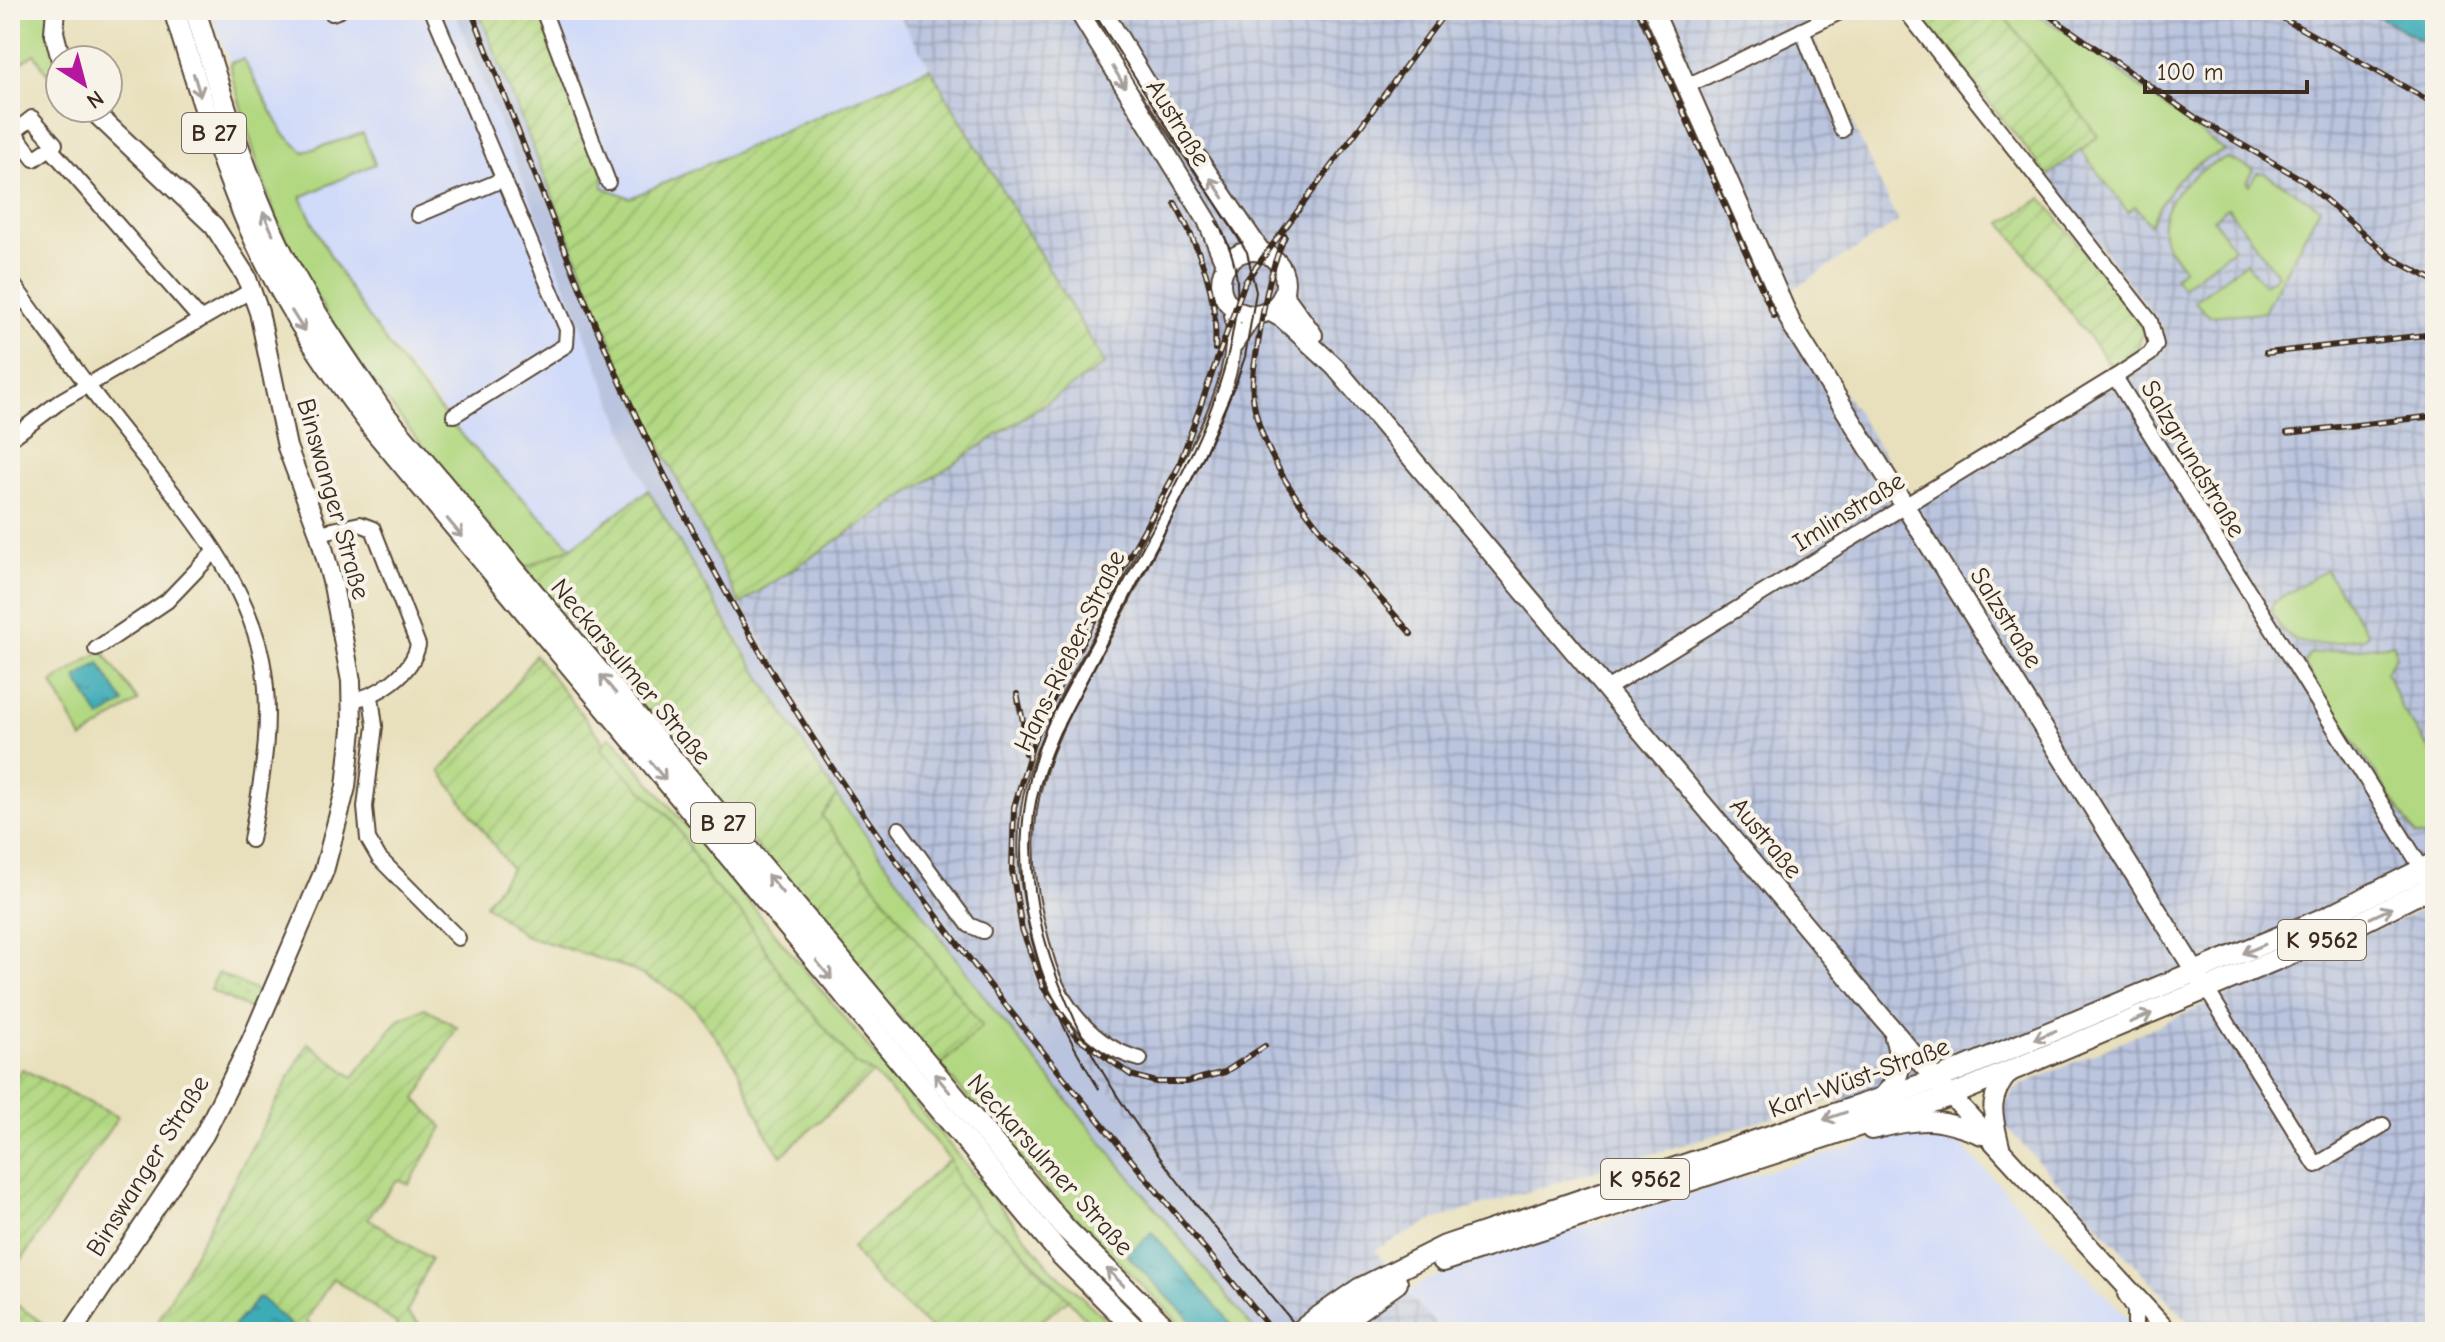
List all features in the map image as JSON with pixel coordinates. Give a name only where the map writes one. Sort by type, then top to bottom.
[{"type":"main road","points":[[56,10],[54,32],[57,44]]},
{"type":"main road","name":"Neckarsulmer Straße","points":[[174,10],[202,101],[262,252],[289,306],[338,381],[375,431],[1062,1256],[1138,1332]]},
{"type":"main road","name":"Austraße","points":[[1078,10],[1207,220],[1226,266],[1221,288],[1230,305],[1243,314],[1262,313],[1282,318],[1335,367]]},
{"type":"main road","name":"Austraße","points":[[1102,10],[1145,81],[1261,252],[1282,270],[1283,294],[1335,367],[1935,1080],[2160,1329]]},
{"type":"main road","name":"Salzstraße","points":[[1653,10],[1792,325],[2202,981]]},
{"type":"main road","name":"Neckarsulmer Straße","points":[[197,13],[220,96],[277,243],[312,308],[384,414],[1055,1216],[1170,1332]]},
{"type":"main road","name":"Binswanger Straße","points":[[72,1332],[204,1135],[273,994],[309,912],[336,827],[362,698],[319,533],[286,442],[252,290],[237,260],[214,226],[107,124]]},
{"type":"main road","points":[[1226,266],[1247,252],[1261,252]]},
{"type":"main road","points":[[1262,313],[1283,294]]},
{"type":"main road","name":"Karl-Wüst-Straße","points":[[1299,1332],[1325,1327],[1435,1263],[1814,1142],[2009,1073],[2202,981],[2327,917],[2432,876]]},
{"type":"main road","name":"Karl-Wüst-Straße","points":[[1325,1327],[1359,1289],[1445,1246],[1879,1101],[2202,981]]},
{"type":"main road","points":[[1879,1101],[1898,1080],[1902,1065],[1893,1030]]},
{"type":"main road","points":[[1814,1142],[1922,1119],[1950,1122],[1994,1144],[1993,1096],[2009,1073]]},
{"type":"street","points":[[432,10],[567,329],[566,345],[454,415]]},
{"type":"street","points":[[543,10],[608,182]]},
{"type":"street","points":[[1687,86],[1844,10]]},
{"type":"street","name":"Salzgrundstraße","points":[[1905,10],[2150,321],[2156,345],[2150,354],[2115,377],[2432,876]]},
{"type":"street","points":[[1802,30],[1842,130]]},
{"type":"street","points":[[50,148],[200,319]]},
{"type":"street","points":[[418,215],[504,179]]},
{"type":"street","points":[[10,280],[214,552],[254,628],[265,678],[267,751],[251,840]]},
{"type":"street","points":[[10,439],[88,384],[252,290]]},
{"type":"street","name":"Hans-Rießer-Straße","points":[[1140,1059],[1120,1054],[1086,1027],[1054,982],[1034,919],[1025,865],[1028,810],[1041,759],[1053,728],[1193,458],[1228,375],[1233,347],[1230,305]]},
{"type":"street","name":"Hans-Rießer-Straße","points":[[1233,347],[1262,313]]},
{"type":"street","name":"Imlinstraße","points":[[1608,688],[2115,377]]},
{"type":"street","points":[[319,533],[360,524],[373,529],[418,645],[415,658],[362,698]]},
{"type":"street","points":[[96,649],[167,601],[214,552]]},
{"type":"street","name":"Binswanger Straße","points":[[362,698],[375,726],[365,807],[368,839],[379,858],[458,938]]},
{"type":"street","points":[[899,829],[969,925],[983,931]]},
{"type":"street","name":"Salzstraße","points":[[2202,981],[2316,1165],[2383,1125]]},
{"type":"street","points":[[2107,1267],[2135,1309],[2135,1332]]},
{"type":"shaded area","points":[[210,10],[454,10],[648,490],[572,547],[488,466],[355,300],[324,249],[300,197],[375,164],[363,133],[304,152],[284,134],[243,59],[230,63]]},
{"type":"shaded area","points":[[454,10],[478,10],[624,373],[652,433],[747,619],[857,796],[963,940],[1040,1032],[1055,1021],[1302,1332],[1256,1332],[991,1006],[905,892],[799,739],[648,490]]},
{"type":"shaded area","points":[[539,10],[896,10],[930,68],[630,198],[603,188]]},
{"type":"shaded area","points":[[896,10],[1832,10],[1806,23],[1898,222],[1786,294],[1807,336],[1916,504],[2156,357],[2162,348],[2162,327],[2048,176],[2081,150],[2127,211],[2135,206],[2150,224],[2171,184],[2206,158],[2069,34],[2029,10],[2435,10],[2435,873],[1857,1118],[1837,1098],[1434,1220],[1375,1250],[1406,1293],[1444,1332],[1302,1332],[1055,1021],[1040,1032],[958,934],[857,796],[740,604],[1105,364]],"holes":[[[2238,161],[2252,169],[2245,183],[2250,185],[2257,173],[2320,207],[2264,312],[2247,262],[2264,286],[2278,275],[2228,208],[2213,219],[2234,247],[2174,277],[2184,268]]]},
{"type":"shaded area","points":[[2435,904],[2435,1332],[2198,1332],[2006,1127],[2003,1108],[2015,1088]]},
{"type":"shaded area","points":[[1922,1128],[1943,1132],[1958,1142],[2141,1332],[1444,1332],[1406,1293],[1429,1279],[1480,1259],[1766,1171]]},
{"type":"green space","points":[[10,10],[48,10],[54,44],[44,44],[44,68],[34,54],[20,64],[10,50]]},
{"type":"green space","points":[[478,10],[539,10],[603,172],[603,187],[630,198],[930,68],[1105,364],[740,604],[624,374]]},
{"type":"green space","points":[[1915,10],[1999,10],[2098,136],[2048,176]]},
{"type":"green space","points":[[1999,10],[2029,10],[2069,34],[2225,151],[2198,164],[2178,179],[2150,225],[2135,206],[2128,212],[2081,150],[2098,136]]},
{"type":"green space","points":[[243,59],[284,134],[304,152],[363,133],[375,164],[301,197],[325,247],[385,341],[419,385],[493,468],[572,547],[524,568],[390,405],[330,319],[280,226],[260,172],[230,63]]},
{"type":"green space","points":[[2228,158],[2253,170],[2246,182],[2249,185],[2257,173],[2264,173],[2320,207],[2264,312],[2209,316],[2194,301],[2246,262],[2264,285],[2278,275],[2228,208],[2213,219],[2234,248],[2182,287],[2174,277],[2184,268],[2165,242],[2165,214],[2171,201],[2191,179]]},
{"type":"green space","points":[[2042,198],[2134,313],[2143,331],[2138,349],[2111,366],[2002,223]]},
{"type":"green space","points":[[648,490],[743,650],[837,796],[822,816],[982,1026],[940,1066],[524,568],[572,547]]},
{"type":"green space","points":[[2326,570],[2368,634],[2364,638],[2308,644],[2297,641],[2279,625],[2271,609],[2274,602]]},
{"type":"green space","points":[[2394,644],[2396,656],[2386,672],[2402,709],[2435,757],[2435,838],[2416,835],[2304,665],[2309,654]]},
{"type":"green space","points":[[102,650],[138,701],[82,739],[52,683]]},
{"type":"green space","points":[[535,655],[603,741],[601,749],[673,821],[711,883],[743,915],[785,980],[854,1063],[873,1073],[781,1156],[767,1135],[736,1065],[694,1007],[663,985],[628,968],[524,935],[485,904],[511,869],[440,771],[493,715]]},
{"type":"green space","points":[[609,737],[615,740],[1051,1268],[1119,1332],[1098,1332],[1012,1238],[988,1221],[959,1184],[949,1159],[918,1121],[873,1073],[854,1063],[785,980],[743,915],[711,883],[673,821],[600,749]]},
{"type":"green space","points":[[837,796],[991,1006],[1256,1332],[1188,1332],[1046,1188],[940,1066],[981,1025],[822,816]]},
{"type":"green space","points":[[218,973],[265,995],[256,1012],[210,990]]},
{"type":"green space","points":[[425,1008],[457,1027],[416,1099],[443,1127],[409,1184],[397,1180],[368,1218],[431,1259],[407,1313],[428,1332],[395,1332],[397,1324],[333,1278],[306,1321],[317,1332],[152,1332],[308,1043],[353,1077],[399,1019]]},
{"type":"green space","points":[[22,1069],[118,1117],[10,1277],[10,1085]]},
{"type":"green space","points":[[950,1159],[959,1184],[988,1221],[1012,1238],[1045,1277],[1069,1299],[1028,1332],[935,1332],[877,1281],[852,1248]]},
{"type":"green space","points":[[10,1300],[55,1332],[10,1332]]},
{"type":"water","points":[[2367,10],[2435,10],[2435,48]]},
{"type":"water","points":[[99,663],[124,703],[100,718],[76,678]]},
{"type":"water","points":[[1152,1232],[1237,1330],[1202,1332],[1127,1255]]},
{"type":"water","points":[[259,1297],[298,1332],[235,1332],[231,1329]]},
{"type":"tram line","points":[[1092,10],[1247,252],[1256,292],[1245,357],[1201,462],[1060,732],[1048,761],[1034,813],[1034,887],[1050,958],[1078,1027],[1116,1094],[1207,1218],[1301,1332]]},
{"type":"tram line","points":[[1099,1089],[1053,1002],[1037,958],[1026,913],[1021,867],[1023,821],[1031,773],[1047,725],[1184,468],[1225,368],[1233,333],[1237,277],[1225,238],[1216,221]]},
{"type":"railway","points":[[471,10],[563,247],[623,388],[710,563],[783,690],[861,811],[973,964],[1273,1332]]},
{"type":"railway","points":[[1265,1046],[1225,1072],[1186,1082],[1156,1082],[1131,1075],[1076,1036],[1043,987],[1022,929],[1012,870],[1014,807],[1034,740],[1068,668],[1178,468],[1245,282],[1447,10]]},
{"type":"railway","points":[[1638,10],[1774,316]]},
{"type":"railway","points":[[2041,10],[2196,118],[2303,180],[2390,257],[2435,281]]},
{"type":"railway","points":[[2268,10],[2435,104]]},
{"type":"railway","points":[[1175,203],[1192,238],[1211,291],[1215,349]]},
{"type":"railway","points":[[1285,236],[1269,283],[1254,372],[1253,397],[1260,429],[1293,493],[1340,553],[1411,634]]},
{"type":"railway","points":[[2266,353],[2435,334]]},
{"type":"railway","points":[[2287,433],[2435,416]]},
{"type":"railway","points":[[1017,694],[1025,753]]}]
